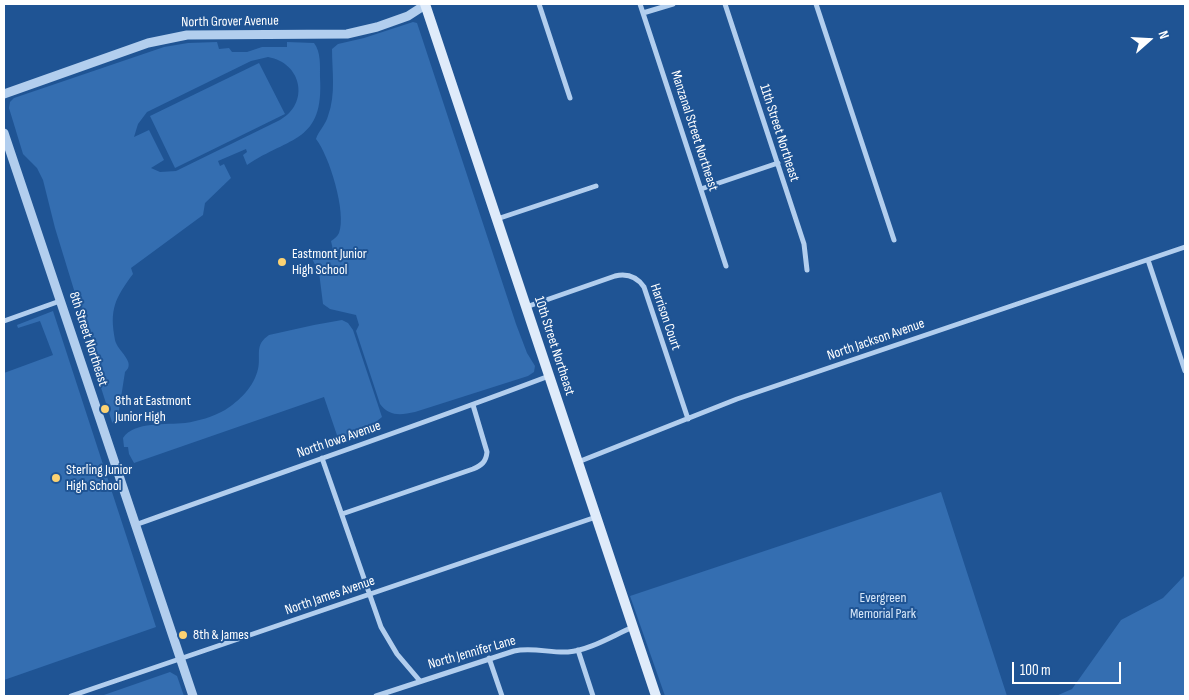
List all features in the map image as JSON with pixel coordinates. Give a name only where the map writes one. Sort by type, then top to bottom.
[{"type":"main road","name":"10th Street Northeast","points":[[427,4],[496,219],[656,696]]},
{"type":"street","name":"North Grover Avenue","points":[[4,94],[148,43],[169,38],[188,35],[347,34],[385,24],[415,12],[427,4]]},
{"type":"street","points":[[539,4],[570,98]]},
{"type":"street","name":"Manzanal Street Northeast","points":[[640,4],[726,266]]},
{"type":"street","points":[[643,14],[673,4]]},
{"type":"street","name":"11th Street Northeast","points":[[725,4],[804,244],[807,270]]},
{"type":"street","points":[[816,4],[894,240]]},
{"type":"street","name":"8th Street Northeast","points":[[4,133],[193,696]]},
{"type":"street","points":[[701,189],[778,163]]},
{"type":"street","points":[[496,219],[596,186]]},
{"type":"street","name":"North Jackson Avenue","points":[[578,462],[737,399],[1185,247]]},
{"type":"street","points":[[1148,260],[1185,371]]},
{"type":"street","name":"Harrison Court","points":[[526,307],[622,274],[635,278],[644,287],[688,419]]},
{"type":"street","points":[[4,321],[61,300]]},
{"type":"street","name":"North Iowa Avenue","points":[[135,525],[473,405],[549,376]]},
{"type":"street","points":[[342,514],[482,465],[487,452],[473,405]]},
{"type":"street","points":[[322,458],[368,594],[386,636],[397,654],[420,681]]},
{"type":"street","name":"North James Avenue","points":[[71,696],[596,516]]},
{"type":"street","name":"North Jennifer Lane","points":[[376,696],[489,658],[524,649],[567,652],[578,650],[633,627]]},
{"type":"street","points":[[578,650],[594,696]]},
{"type":"street","points":[[489,658],[502,696]]},
{"type":"green space","points":[[413,22],[417,23],[516,324],[527,353],[535,366],[534,372],[528,376],[415,412],[396,414],[388,411],[380,404],[356,331],[359,325],[356,315],[330,309],[323,304],[319,272],[310,255],[333,250],[331,241],[339,233],[341,224],[339,199],[331,170],[316,139],[327,119],[332,99],[332,49],[338,44],[364,38]]},
{"type":"green space","points":[[217,42],[219,49],[229,48],[232,52],[247,52],[262,47],[287,47],[287,42],[314,43],[320,59],[320,99],[316,115],[310,126],[290,142],[247,165],[243,155],[247,152],[246,149],[218,161],[220,166],[224,164],[231,178],[205,203],[203,215],[131,268],[133,274],[122,290],[113,312],[113,330],[116,344],[129,364],[125,372],[117,423],[115,425],[112,422],[96,372],[100,366],[97,353],[78,303],[55,228],[43,180],[37,168],[23,154],[9,108],[10,102],[14,98],[164,47],[188,43]],"holes":[[[268,57],[280,61],[295,75],[298,84],[296,104],[289,113],[280,120],[176,171],[160,172],[151,168],[164,160],[149,130],[134,137],[138,124],[147,112],[251,61]]]},
{"type":"green space","points":[[259,63],[285,114],[175,168],[150,116]]},
{"type":"green space","name":"Sterling Junior High School","points":[[53,311],[156,627],[4,680],[4,373],[53,355],[40,321],[18,328],[17,325]]},
{"type":"green space","points":[[342,320],[348,323],[353,330],[382,417],[362,433],[339,441],[324,397],[134,463],[129,454],[128,447],[124,447],[123,438],[128,433],[143,426],[200,420],[225,410],[241,398],[256,376],[260,346],[269,335]]},
{"type":"green space","name":"Evergreen Memorial Park","points":[[941,492],[1007,696],[665,696],[630,596]]},
{"type":"green space","points":[[1185,575],[1185,696],[1056,696],[1072,689],[1121,620],[1163,598]]},
{"type":"green space","points":[[170,672],[177,676],[184,696],[101,696]]},
{"type":"place","name":"Eastmont Junior High School","points":[[282,262]]},
{"type":"place","name":"8th at Eastmont Junior High","points":[[105,409]]},
{"type":"place","name":"Sterling Junior High School","points":[[56,478]]},
{"type":"place","name":"8th & James","points":[[183,635]]}]
